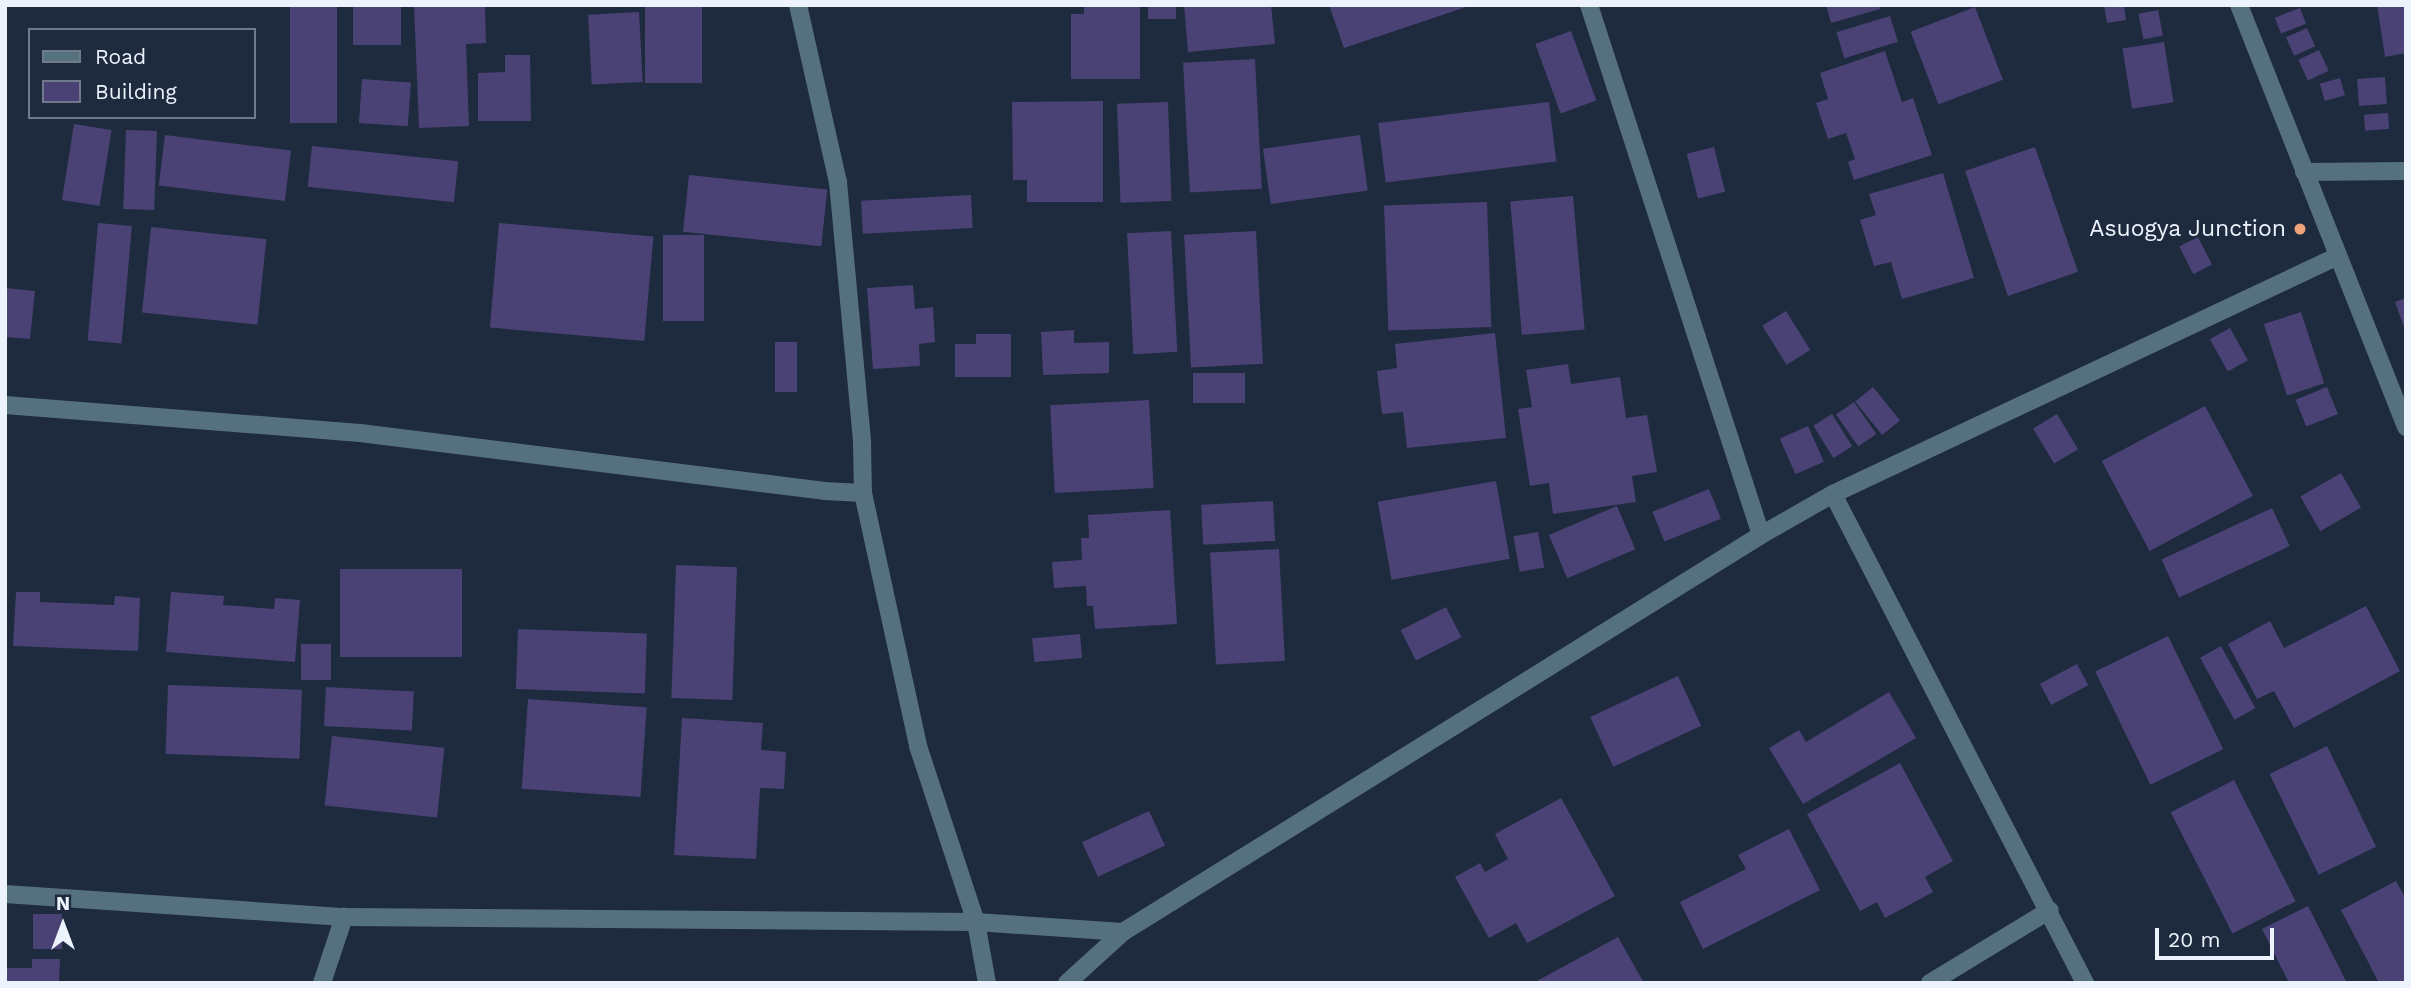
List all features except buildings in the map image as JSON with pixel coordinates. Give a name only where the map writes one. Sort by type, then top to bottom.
[{"type":"street","points":[[798,5],[838,182],[861,430],[863,493],[918,746],[976,922],[987,983]]},
{"type":"street","points":[[1589,5],[1761,535]]},
{"type":"street","points":[[2239,5],[2406,427]]},
{"type":"street","points":[[2304,172],[2406,171]]},
{"type":"street","points":[[1067,983],[1123,932],[1761,535],[1833,494],[2338,256]]},
{"type":"street","points":[[5,405],[360,433],[810,489],[863,493]]},
{"type":"street","points":[[1833,494],[2050,910],[2085,983]]},
{"type":"street","points":[[5,894],[344,917],[976,922],[1123,932]]},
{"type":"street","points":[[1930,983],[2050,910]]},
{"type":"street","points":[[322,983],[344,917]]},
{"type":"place","name":"Asuogya Junction","points":[[2300,229]]}]
